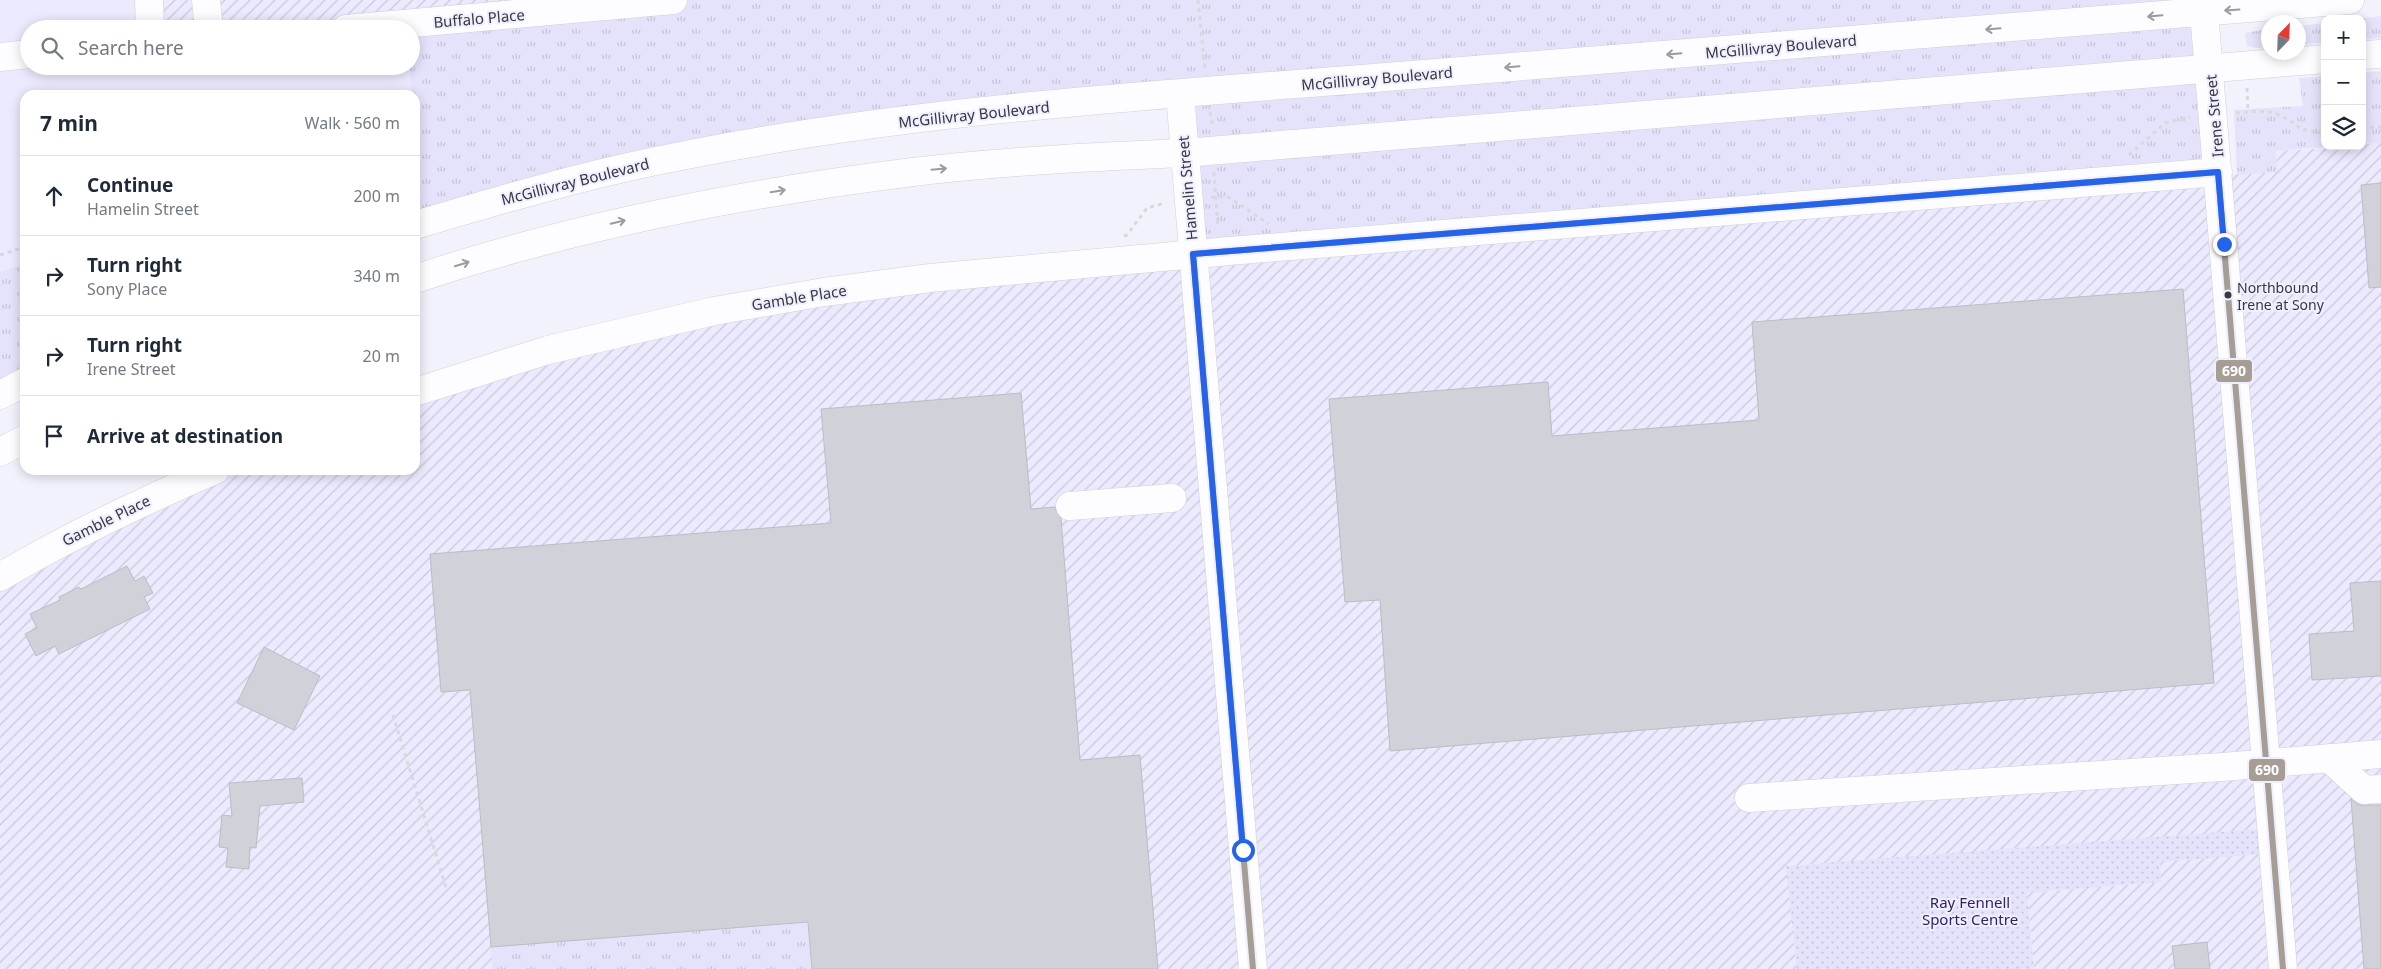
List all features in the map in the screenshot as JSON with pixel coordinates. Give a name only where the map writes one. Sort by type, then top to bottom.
[{"type":"street","points":[[149,0],[150,20]]},
{"type":"street","points":[[206,0],[208,20]]},
{"type":"street","name":"Buffalo Place","points":[[406,20],[480,9],[672,0]]},
{"type":"street","name":"McGillivray Boulevard","points":[[420,224],[582,178],[671,158],[754,142],[961,114],[2203,6],[2350,0]]},
{"type":"street","name":"Irene Street","points":[[2203,6],[2210,68],[2283,969]]},
{"type":"street","points":[[2366,56],[2381,54]]},
{"type":"street","points":[[0,57],[20,55]]},
{"type":"street","points":[[420,277],[540,241],[644,216],[812,186],[915,172],[994,164],[1184,153],[2321,59]]},
{"type":"street","name":"Hamelin Street","points":[[1180,94],[1253,969]]},
{"type":"street","name":"Gamble Place","points":[[420,390],[548,350],[723,309],[824,292],[930,278],[1193,254],[2218,172]]},
{"type":"street","points":[[0,395],[20,385]]},
{"type":"street","points":[[0,452],[20,442]]},
{"type":"street","name":"Gamble Place","points":[[0,577],[79,533],[204,475]]},
{"type":"street","points":[[1070,506],[1172,498]]},
{"type":"street","points":[[1749,798],[2267,764],[2381,754]]},
{"type":"street","points":[[2328,758],[2364,790],[2381,789]]},
{"type":"path","points":[[1198,0],[1205,74]]},
{"type":"path","points":[[2247,88],[2248,112],[2278,114],[2306,132],[2321,131]]},
{"type":"path","points":[[1210,110],[1214,135]]},
{"type":"path","points":[[2366,128],[2381,127]]},
{"type":"path","points":[[1214,169],[1221,252]]},
{"type":"path","points":[[0,255],[20,249]]},
{"type":"path","points":[[393,715],[447,891]]},
{"type":"shaded area","points":[[0,0],[149,0],[150,20],[20,20],[20,75],[410,75],[411,90],[20,90],[20,266],[0,272]]},
{"type":"shaded area","points":[[149,0],[673,0],[420,22],[420,20],[150,20]]},
{"type":"shaded area","points":[[2381,143],[2381,969],[2034,969],[2027,893],[2161,882],[2159,862],[1787,866],[1797,969],[0,969],[0,577],[205,475],[420,475],[420,391],[714,311],[2078,183],[2277,172],[2276,151],[2321,148],[2321,150],[2366,150],[2366,144]]},
{"type":"green space","points":[[673,0],[2203,0],[2218,172],[1193,254],[1180,94],[875,124],[420,224],[420,90],[411,90],[410,75],[420,75],[420,28]]},
{"type":"green space","points":[[2381,16],[2381,38],[2366,39],[2366,18]]},
{"type":"green space","points":[[2321,23],[2321,42],[2306,44],[2306,25]]},
{"type":"green space","points":[[2261,30],[2261,48],[2247,46],[2245,33]]},
{"type":"green space","points":[[2381,71],[2381,143],[2366,144],[2366,73]]},
{"type":"green space","points":[[2321,76],[2321,147],[2276,151],[2277,172],[2237,175],[2234,110],[2303,106],[2299,78]]},
{"type":"green space","points":[[20,266],[20,385],[0,395],[0,272]]},
{"type":"green space","name":"Ray Fennell Sports Centre","points":[[2272,828],[2274,853],[2160,862],[2161,882],[2027,893],[2034,969],[1797,969],[1786,866]]},
{"type":"green space","points":[[808,922],[812,969],[492,969],[491,947]]},
{"type":"building","points":[[2381,183],[2381,287],[2369,288],[2361,185]]},
{"type":"building","points":[[2183,289],[2214,683],[1390,751],[1380,600],[1345,602],[1329,399],[1548,382],[1552,436],[1759,420],[1752,322]]},
{"type":"building","points":[[1021,393],[1031,509],[1054,507],[1061,518],[1080,760],[1140,755],[1158,969],[812,969],[808,922],[491,947],[470,690],[441,692],[430,554],[831,523],[821,409]]},
{"type":"building","points":[[127,566],[135,581],[144,576],[153,593],[144,597],[150,609],[59,654],[55,646],[36,656],[25,634],[37,628],[30,614],[60,600],[59,597],[79,587],[81,589]]},
{"type":"building","points":[[2381,581],[2381,676],[2312,680],[2309,634],[2354,631],[2350,583]]},
{"type":"building","points":[[264,647],[320,676],[294,730],[237,703]]},
{"type":"building","points":[[302,778],[304,802],[260,806],[256,848],[250,847],[249,869],[226,867],[228,848],[219,847],[222,815],[232,816],[229,783]]},
{"type":"building","points":[[2351,799],[2359,805],[2381,805],[2381,969],[2364,969]]},
{"type":"building","points":[[2207,942],[2210,969],[2175,969],[2172,946]]},
{"type":"transit line","name":"690","points":[[2218,172],[2283,969]]},
{"type":"transit line","name":"690","points":[[1193,254],[2218,172]]},
{"type":"transit line","name":"690","points":[[1193,254],[1253,969]]},
{"type":"place","name":"Northbound Irene at Sony","points":[[2228,295]]},
{"type":"route","points":[[1243,850],[1193,254],[2218,172],[2224,244]]}]
